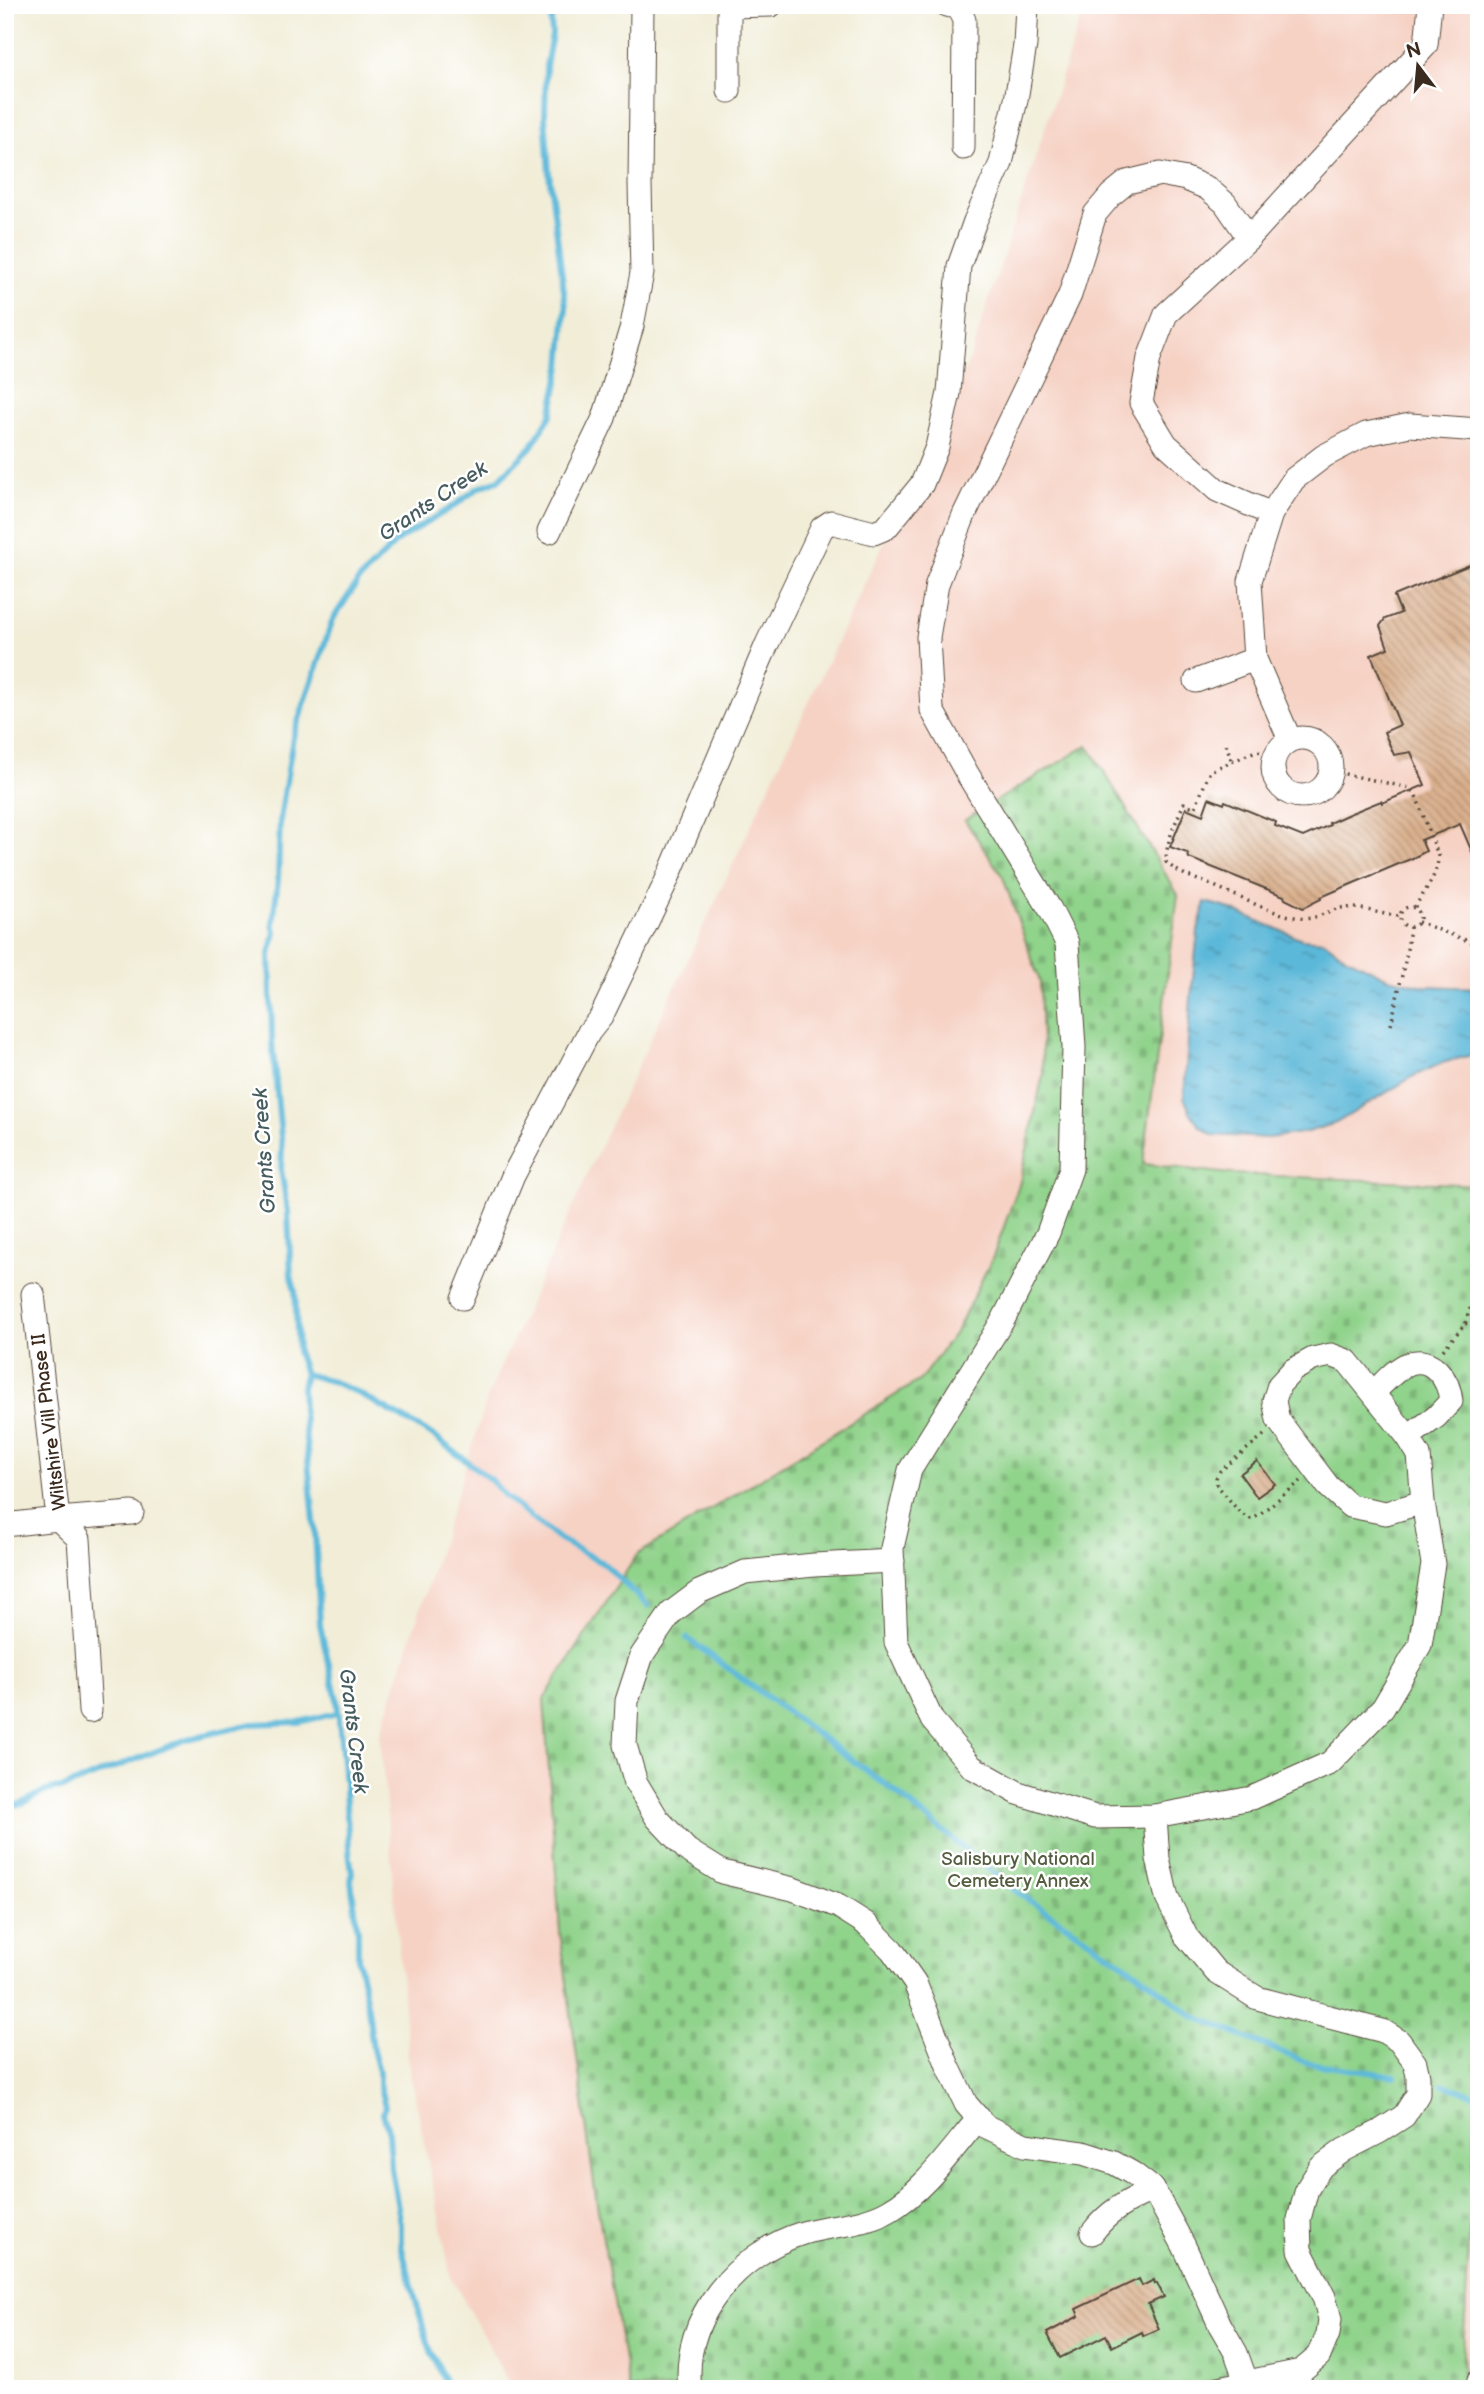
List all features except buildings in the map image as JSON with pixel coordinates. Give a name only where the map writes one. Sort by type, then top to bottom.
[{"type":"street","points":[[549,532],[604,418],[632,326],[642,273],[642,5]]},
{"type":"street","points":[[729,91],[729,6],[771,5]]},
{"type":"street","points":[[947,5],[958,8],[964,20],[963,148]]},
{"type":"street","points":[[463,1298],[513,1176],[589,1032],[601,1017],[666,882],[767,644],[822,528],[831,522],[874,533],[886,528],[922,484],[937,447],[949,393],[959,266],[975,221],[1002,163],[1025,45],[1027,5]]},
{"type":"street","points":[[1271,514],[1217,490],[1167,444],[1141,403],[1149,358],[1166,314],[1249,238],[1426,45],[1430,5]]},
{"type":"street","points":[[1249,238],[1225,203],[1207,188],[1186,179],[1160,174],[1128,182],[1111,195],[1095,214],[1069,295],[964,515],[937,584],[928,637],[932,710],[968,775],[1051,909],[1068,943],[1074,1047],[1070,1169],[1048,1233],[1003,1320],[911,1470],[892,1548],[896,1642],[932,1720],[972,1767],[1018,1793],[1095,1817],[1155,1816],[1252,1798],[1330,1763],[1383,1708],[1420,1645],[1433,1564],[1419,1455],[1374,1392],[1347,1362],[1331,1355],[1312,1359],[1293,1370],[1279,1385],[1274,1401],[1280,1423],[1328,1486],[1350,1506],[1385,1513],[1423,1502]]},
{"type":"street","points":[[1283,747],[1300,738],[1318,742],[1330,757],[1331,771],[1320,791],[1301,797],[1292,795],[1277,782],[1273,773],[1283,747],[1255,659],[1250,581],[1271,514],[1294,479],[1324,456],[1366,434],[1410,425],[1479,430]]},
{"type":"street","points":[[1196,681],[1255,659]]},
{"type":"street","name":"Wiltshire Vill Phase II","points":[[33,1293],[58,1518],[79,1539],[90,1711]]},
{"type":"street","points":[[1374,1392],[1407,1364],[1419,1361],[1444,1376],[1450,1388],[1451,1401],[1436,1417],[1408,1437]]},
{"type":"street","points":[[5,1525],[132,1513]]},
{"type":"street","points":[[893,1561],[746,1572],[699,1592],[671,1613],[642,1655],[627,1701],[625,1745],[636,1783],[657,1818],[687,1850],[722,1872],[793,1889],[838,1906],[866,1923],[891,1950],[915,1983],[947,2066],[967,2104],[985,2126],[1025,2145],[1083,2153],[1114,2163],[1153,2189],[1184,2246],[1249,2386]]},
{"type":"street","points":[[1155,1816],[1157,1859],[1167,1898],[1186,1936],[1216,1972],[1257,1998],[1383,2031],[1399,2041],[1415,2063],[1418,2076],[1418,2094],[1404,2116],[1344,2150],[1321,2167],[1307,2189],[1299,2219],[1300,2250],[1324,2297],[1329,2319],[1328,2334],[1319,2356],[1301,2371],[1249,2386],[1214,2389]]},
{"type":"street","points":[[690,2389],[691,2358],[696,2336],[716,2293],[730,2275],[785,2240],[804,2233],[862,2223],[892,2208],[925,2180],[979,2118]]},
{"type":"street","points":[[1092,2233],[1103,2218],[1122,2203],[1153,2189]]},
{"type":"street","points":[[1477,2389],[1479,2381]]},
{"type":"path","points":[[1226,744],[1233,762]]},
{"type":"path","points":[[1283,747],[1256,751],[1210,771],[1195,808],[1184,803],[1166,850],[1166,862],[1182,874],[1261,907],[1303,919],[1346,908],[1400,916]]},
{"type":"path","points":[[1331,771],[1410,788],[1415,793],[1438,855],[1438,862],[1414,908]]},
{"type":"path","points":[[1400,916],[1405,908],[1414,908],[1419,912],[1418,922]]},
{"type":"path","points":[[1400,916],[1404,925],[1410,927]]},
{"type":"path","points":[[1410,927],[1418,922]]},
{"type":"path","points":[[1418,922],[1479,945]]},
{"type":"path","points":[[1391,1025],[1410,927]]},
{"type":"path","points":[[1432,1367],[1465,1324],[1473,1299],[1479,1294]]},
{"type":"path","points":[[1465,1324],[1479,1318]]},
{"type":"path","points":[[1280,1423],[1220,1471],[1217,1474],[1217,1485],[1241,1514],[1251,1519],[1315,1470]]},
{"type":"shaded area","points":[[1085,5],[1479,5],[1479,2389],[512,2389],[451,2277],[409,2067],[380,1735],[489,1393],[592,1164],[969,361]]},
{"type":"green space","name":"Salisbury National Cemetery Annex","points":[[1088,745],[1178,895],[1143,1164],[1231,1174],[1479,1185],[1479,2067],[1461,2389],[629,2389],[596,2198],[560,1932],[544,1699],[637,1555],[920,1380],[957,1330],[993,1257],[1020,1182],[1043,1075],[1040,982],[1003,877],[965,820]]},
{"type":"water","points":[[1205,902],[1302,939],[1324,941],[1346,957],[1388,978],[1425,986],[1479,988],[1479,1053],[1442,1063],[1414,1076],[1336,1123],[1307,1132],[1269,1138],[1213,1135],[1200,1126],[1184,1097],[1198,931]]},
{"type":"waterway","name":"Grants Creek","points":[[449,2389],[432,2354],[401,2245],[401,2224],[391,2169],[389,2133],[383,2113],[385,2107],[358,1960],[358,1931],[351,1881],[337,1700],[320,1625],[315,1531],[303,1410],[302,1388],[305,1374],[298,1354],[288,1212],[281,1170],[282,1148],[272,1041],[270,954],[275,932],[273,924],[280,820],[293,737],[333,619],[359,580],[398,540],[478,488],[498,480],[531,447],[551,415],[561,367],[566,307],[549,173],[545,115],[551,20],[558,5]]},
{"type":"waterway","points":[[305,1374],[356,1392],[432,1435],[490,1479],[506,1497],[560,1540],[604,1564],[648,1606]]},
{"type":"waterway","points":[[687,1638],[894,1791],[1017,1892],[1142,1976],[1193,2016],[1308,2063],[1395,2076]]},
{"type":"waterway","points":[[5,1808],[187,1739],[252,1724],[299,1722],[337,1713]]},
{"type":"waterway","points":[[1443,2085],[1479,2096]]}]
